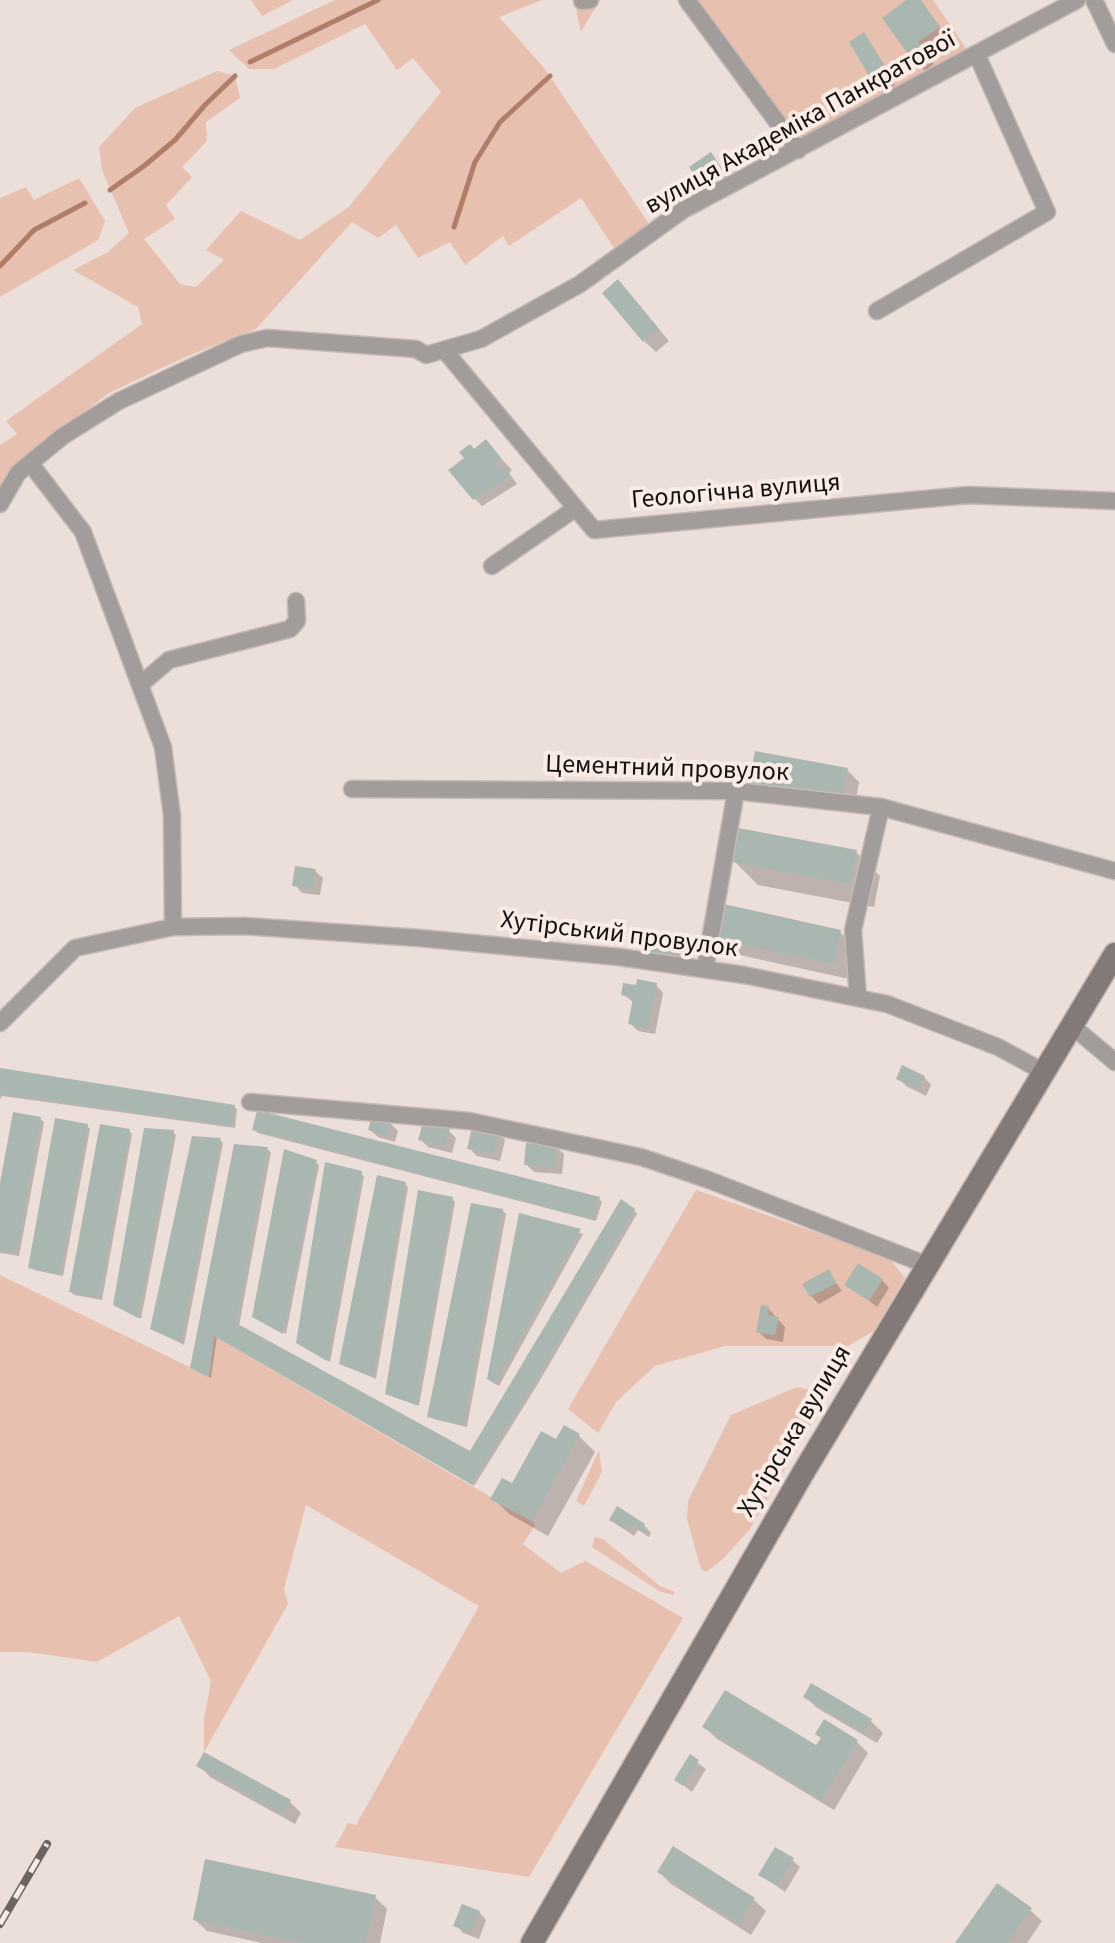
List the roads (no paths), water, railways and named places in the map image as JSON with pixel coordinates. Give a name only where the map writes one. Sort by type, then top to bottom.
[{"type":"main road","name":"Хутірська вулиця","points":[[532,1943],[803,1473],[1115,954]]},
{"type":"street","points":[[582,1],[590,0]]},
{"type":"street","points":[[687,0],[798,150]]},
{"type":"street","name":"вулиця Академіка Панкратової","points":[[0,504],[18,473],[63,436],[119,401],[241,344],[267,338],[416,349],[426,355],[481,339],[580,284],[683,210],[1077,0]]},
{"type":"street","points":[[1094,0],[1115,44]]},
{"type":"street","points":[[877,311],[1047,212],[977,55]]},
{"type":"street","name":"Геологічна вулиця","points":[[445,351],[594,530],[968,495],[1115,501]]},
{"type":"street","points":[[30,463],[83,532],[163,747],[172,816],[173,927]]},
{"type":"street","points":[[492,566],[576,508]]},
{"type":"street","points":[[140,685],[169,660],[290,629],[297,621],[296,601]]},
{"type":"street","name":"Цементний провулок","points":[[352,789],[736,791],[881,807],[1115,871]]},
{"type":"street","points":[[705,969],[736,791]]},
{"type":"street","points":[[858,998],[853,930],[881,807]]},
{"type":"street","name":"Хутірський провулок","points":[[0,1023],[75,948],[173,927],[244,926],[419,938],[619,957],[705,969],[887,1004],[998,1047],[1044,1072]]},
{"type":"street","points":[[1072,1026],[1115,1062]]},
{"type":"street","points":[[250,1102],[469,1121],[641,1157],[752,1196],[927,1265]]},
{"type":"waterway","points":[[250,62],[378,0]]},
{"type":"waterway","points":[[110,190],[175,140],[235,76]]},
{"type":"waterway","points":[[454,227],[475,162],[500,122],[550,76]]},
{"type":"waterway","points":[[0,266],[34,230],[85,203]]},
{"type":"railway","points":[[0,1924],[47,1844]]}]
